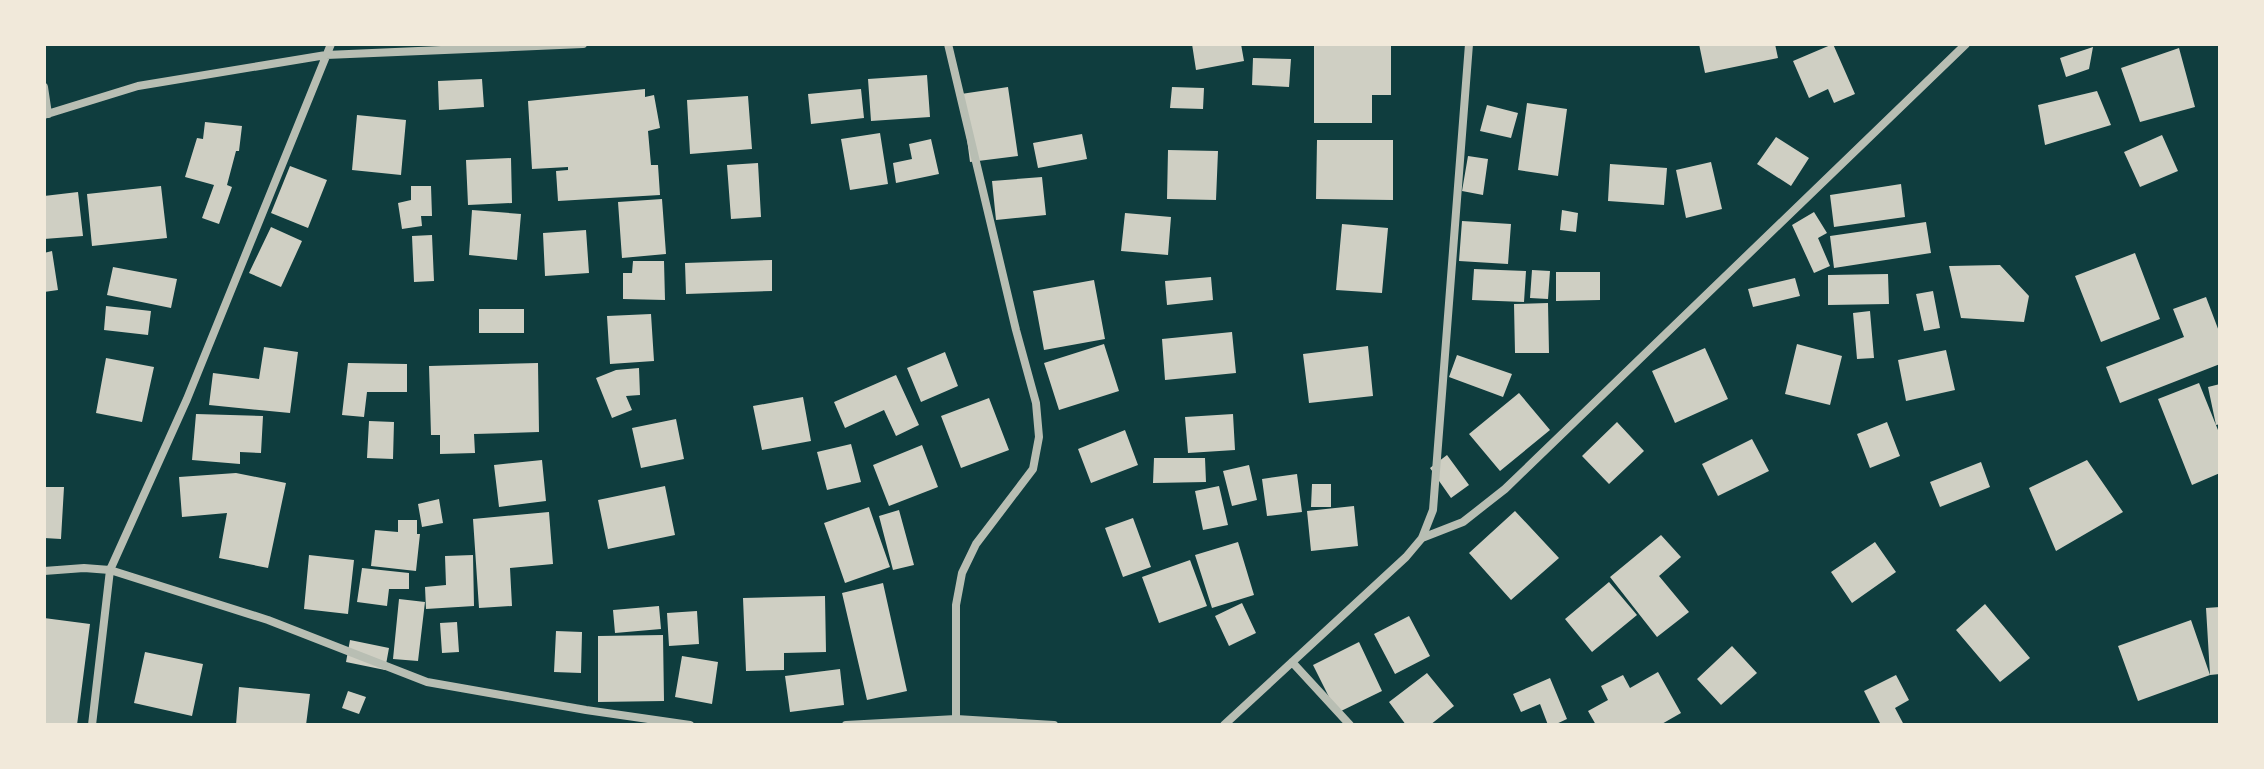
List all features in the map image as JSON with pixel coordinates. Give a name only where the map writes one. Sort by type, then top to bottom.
[{"type":"street","points":[[92,725],[110,570],[187,399],[331,44]]},
{"type":"street","points":[[44,87],[46,114],[138,86],[326,55],[583,44]]},
{"type":"street","points":[[948,44],[1036,403],[1039,437],[1033,469],[976,544],[962,573],[956,605],[956,719]]},
{"type":"street","points":[[1224,725],[1406,557],[1422,538],[1433,510],[1469,44]]},
{"type":"street","points":[[1422,538],[1463,522],[1505,489],[1966,44]]},
{"type":"street","points":[[44,571],[110,570],[268,620],[427,682],[690,725]]},
{"type":"street","points":[[1292,662],[1350,725]]},
{"type":"street","points":[[846,725],[956,719],[1054,725]]},
{"type":"building","points":[[1192,44],[1241,44],[1244,61],[1196,70]]},
{"type":"building","points":[[1391,44],[1391,95],[1372,95],[1372,123],[1314,123],[1314,45]]},
{"type":"building","points":[[1699,44],[1775,44],[1778,58],[1705,73]]},
{"type":"building","points":[[1833,44],[1855,94],[1834,103],[1828,89],[1809,98],[1793,61]]},
{"type":"building","points":[[2093,47],[2089,69],[2066,77],[2060,58]]},
{"type":"building","points":[[2179,48],[2195,107],[2140,122],[2121,68]]},
{"type":"building","points":[[1253,58],[1291,59],[1289,87],[1252,85]]},
{"type":"building","points":[[927,75],[930,117],[871,121],[868,79]]},
{"type":"building","points":[[482,79],[484,107],[439,110],[438,81]]},
{"type":"building","points":[[1008,87],[1018,156],[970,162],[961,94]]},
{"type":"building","points":[[1172,87],[1204,88],[1203,109],[1170,108]]},
{"type":"building","points":[[645,89],[645,97],[654,95],[660,128],[648,131],[651,165],[658,165],[660,195],[558,201],[556,171],[568,170],[568,167],[532,169],[528,101]]},
{"type":"building","points":[[861,89],[864,118],[811,124],[808,94]]},
{"type":"building","points":[[2097,91],[2111,125],[2045,145],[2038,105]]},
{"type":"building","points":[[748,96],[752,149],[690,154],[687,100]]},
{"type":"building","points":[[1527,103],[1567,109],[1558,176],[1518,170]]},
{"type":"building","points":[[1487,105],[1518,113],[1511,138],[1480,131]]},
{"type":"building","points":[[357,115],[406,120],[401,175],[352,170]]},
{"type":"building","points":[[205,122],[242,126],[239,151],[236,151],[227,185],[232,187],[219,224],[202,218],[214,185],[185,177],[197,138],[203,139]]},
{"type":"building","points":[[880,133],[888,184],[850,190],[841,139]]},
{"type":"building","points":[[1082,134],[1087,159],[1038,168],[1033,143]]},
{"type":"building","points":[[2162,135],[2178,171],[2140,187],[2124,152]]},
{"type":"building","points":[[1776,137],[1809,158],[1791,186],[1757,164]]},
{"type":"building","points":[[931,139],[939,174],[896,183],[893,163],[912,159],[909,144]]},
{"type":"building","points":[[1317,140],[1393,140],[1393,200],[1316,199]]},
{"type":"building","points":[[1168,150],[1218,151],[1216,200],[1167,199]]},
{"type":"building","points":[[1468,156],[1488,159],[1483,195],[1462,191]]},
{"type":"building","points":[[511,158],[512,203],[468,205],[466,160]]},
{"type":"building","points":[[1711,162],[1722,209],[1686,218],[1676,170]]},
{"type":"building","points":[[758,163],[761,217],[731,219],[727,165]]},
{"type":"building","points":[[1610,164],[1667,168],[1664,205],[1608,201]]},
{"type":"building","points":[[290,166],[327,180],[308,228],[271,213]]},
{"type":"building","points":[[1042,177],[1046,215],[996,220],[992,181]]},
{"type":"building","points":[[1901,184],[1905,217],[1834,227],[1830,195]]},
{"type":"building","points":[[161,186],[167,238],[92,246],[87,194]]},
{"type":"building","points":[[411,186],[431,186],[432,216],[421,216],[422,226],[402,229],[398,203],[411,200]]},
{"type":"building","points":[[78,192],[83,236],[44,239],[44,196]]},
{"type":"building","points":[[662,199],[666,254],[622,258],[618,202]]},
{"type":"building","points":[[472,210],[521,214],[517,260],[469,255]]},
{"type":"building","points":[[1562,210],[1578,213],[1576,232],[1560,230]]},
{"type":"building","points":[[1814,212],[1827,233],[1818,238],[1830,266],[1814,273],[1792,225]]},
{"type":"building","points":[[1125,213],[1171,217],[1168,255],[1121,251]]},
{"type":"building","points":[[1462,221],[1511,224],[1508,264],[1459,261]]},
{"type":"building","points":[[1926,222],[1931,253],[1834,268],[1830,236]]},
{"type":"building","points":[[1342,224],[1388,228],[1382,293],[1336,290]]},
{"type":"building","points":[[271,227],[302,241],[281,287],[249,273]]},
{"type":"building","points":[[586,230],[589,273],[545,276],[543,233]]},
{"type":"building","points":[[432,235],[434,281],[414,282],[412,236]]},
{"type":"building","points":[[52,251],[58,290],[44,292],[44,253]]},
{"type":"building","points":[[2135,253],[2160,319],[2101,342],[2075,276]]},
{"type":"building","points":[[772,260],[772,291],[686,294],[685,263]]},
{"type":"building","points":[[633,261],[664,261],[665,300],[623,299],[623,273],[632,273]]},
{"type":"building","points":[[2000,265],[2029,296],[2024,322],[1961,318],[1949,266]]},
{"type":"building","points":[[113,267],[177,279],[171,308],[107,295]]},
{"type":"building","points":[[1474,269],[1526,271],[1524,302],[1472,300]]},
{"type":"building","points":[[1532,270],[1550,271],[1548,299],[1530,298]]},
{"type":"building","points":[[1556,272],[1600,272],[1600,300],[1556,301]]},
{"type":"building","points":[[1888,274],[1889,304],[1828,305],[1828,275]]},
{"type":"building","points":[[1211,277],[1213,300],[1167,305],[1165,281]]},
{"type":"building","points":[[1795,278],[1800,296],[1753,307],[1748,289]]},
{"type":"building","points":[[1094,280],[1105,339],[1044,350],[1033,291]]},
{"type":"building","points":[[1933,291],[1940,328],[1924,331],[1916,294]]},
{"type":"building","points":[[2206,297],[2220,334],[2220,364],[2120,403],[2106,367],[2184,337],[2173,309]]},
{"type":"building","points":[[1548,303],[1549,353],[1515,353],[1514,304]]},
{"type":"building","points":[[106,306],[151,311],[148,335],[104,330]]},
{"type":"building","points":[[479,309],[524,309],[524,333],[479,333]]},
{"type":"building","points":[[1870,311],[1874,358],[1857,359],[1853,313]]},
{"type":"building","points":[[651,314],[654,361],[610,364],[607,316]]},
{"type":"building","points":[[1232,332],[1236,373],[1165,380],[1162,339]]},
{"type":"building","points":[[1104,344],[1119,391],[1059,410],[1044,363]]},
{"type":"building","points":[[1797,344],[1842,356],[1830,405],[1785,394]]},
{"type":"building","points":[[1368,346],[1373,396],[1309,403],[1303,354]]},
{"type":"building","points":[[264,347],[298,352],[290,413],[209,405],[213,373],[259,379]]},
{"type":"building","points":[[1705,348],[1728,399],[1675,423],[1652,371]]},
{"type":"building","points":[[1946,350],[1955,390],[1906,401],[1898,360]]},
{"type":"building","points":[[945,352],[958,386],[921,402],[907,368]]},
{"type":"building","points":[[1457,355],[1512,374],[1503,397],[1449,377]]},
{"type":"building","points":[[106,358],[154,367],[142,422],[96,413]]},
{"type":"building","points":[[348,363],[407,364],[407,392],[367,392],[364,417],[342,415]]},
{"type":"building","points":[[538,363],[539,432],[474,434],[475,453],[440,454],[440,435],[431,435],[429,366]]},
{"type":"building","points":[[639,368],[640,395],[626,396],[632,410],[612,418],[596,378],[616,370]]},
{"type":"building","points":[[896,375],[919,425],[896,436],[884,410],[845,428],[834,402]]},
{"type":"building","points":[[2199,383],[2220,435],[2220,473],[2192,485],[2158,399]]},
{"type":"building","points":[[2220,384],[2220,424],[2216,425],[2208,387]]},
{"type":"building","points":[[1519,393],[1550,430],[1500,471],[1469,434]]},
{"type":"building","points":[[803,397],[811,441],[762,450],[753,406]]},
{"type":"building","points":[[989,398],[1009,450],[961,468],[941,416]]},
{"type":"building","points":[[196,414],[263,416],[261,453],[240,452],[240,464],[192,460]]},
{"type":"building","points":[[1233,414],[1235,450],[1188,453],[1185,417]]},
{"type":"building","points":[[676,419],[684,459],[641,468],[632,428]]},
{"type":"building","points":[[369,421],[394,422],[393,459],[367,458]]},
{"type":"building","points":[[1617,422],[1644,451],[1609,484],[1582,456]]},
{"type":"building","points":[[1887,422],[1900,456],[1870,468],[1857,434]]},
{"type":"building","points":[[1125,430],[1138,465],[1091,483],[1078,449]]},
{"type":"building","points":[[1752,439],[1769,471],[1718,496],[1702,464]]},
{"type":"building","points":[[851,444],[861,482],[827,490],[817,452]]},
{"type":"building","points":[[922,445],[938,487],[889,506],[873,465]]},
{"type":"building","points":[[1447,455],[1469,485],[1451,498],[1430,468]]},
{"type":"building","points":[[1154,458],[1205,458],[1206,482],[1153,483]]},
{"type":"building","points":[[542,460],[546,501],[499,507],[494,465]]},
{"type":"building","points":[[2087,460],[2123,512],[2056,551],[2029,488]]},
{"type":"building","points":[[1981,462],[1990,487],[1940,507],[1930,482]]},
{"type":"building","points":[[1249,465],[1257,500],[1232,506],[1223,471]]},
{"type":"building","points":[[236,473],[286,483],[268,568],[219,558],[227,513],[182,517],[179,477]]},
{"type":"building","points":[[1297,474],[1302,512],[1267,516],[1262,479]]},
{"type":"building","points":[[1312,484],[1331,484],[1331,507],[1311,507]]},
{"type":"building","points":[[665,486],[675,535],[608,549],[598,500]]},
{"type":"building","points":[[1219,486],[1228,525],[1203,530],[1195,491]]},
{"type":"building","points":[[44,487],[64,487],[61,539],[44,538]]},
{"type":"building","points":[[439,499],[443,523],[422,527],[418,504]]},
{"type":"building","points":[[1354,506],[1358,546],[1311,551],[1307,511]]},
{"type":"building","points":[[869,507],[890,567],[845,583],[824,523]]},
{"type":"building","points":[[899,510],[914,565],[893,570],[879,516]]},
{"type":"building","points":[[1515,511],[1559,558],[1511,600],[1469,553]]},
{"type":"building","points":[[549,512],[553,564],[510,568],[512,606],[479,608],[473,519]]},
{"type":"building","points":[[1133,518],[1151,567],[1123,577],[1105,528]]},
{"type":"building","points":[[398,520],[417,520],[417,534],[420,534],[416,571],[371,566],[375,530],[398,532]]},
{"type":"building","points":[[1661,535],[1681,557],[1659,576],[1689,612],[1657,637],[1610,577]]},
{"type":"building","points":[[1238,542],[1254,595],[1212,608],[1195,555]]},
{"type":"building","points":[[1875,542],[1896,572],[1852,603],[1831,572]]},
{"type":"building","points":[[309,555],[354,560],[348,614],[304,609]]},
{"type":"building","points":[[473,555],[474,606],[426,609],[425,587],[446,585],[445,556]]},
{"type":"building","points":[[1190,560],[1207,606],[1159,623],[1142,577]]},
{"type":"building","points":[[362,568],[409,573],[409,589],[389,589],[387,606],[357,602]]},
{"type":"building","points":[[1609,582],[1637,615],[1592,652],[1565,619]]},
{"type":"building","points":[[883,583],[907,691],[867,700],[842,593]]},
{"type":"building","points":[[825,596],[826,652],[784,653],[784,670],[746,671],[743,598]]},
{"type":"building","points":[[399,599],[425,602],[418,661],[393,659]]},
{"type":"building","points":[[1242,603],[1256,633],[1229,646],[1215,616]]},
{"type":"building","points":[[1985,604],[2030,658],[2000,682],[1956,630]]},
{"type":"building","points":[[659,606],[661,629],[615,633],[613,610]]},
{"type":"building","points":[[2220,607],[2220,674],[2210,675],[2206,608]]},
{"type":"building","points":[[697,611],[699,644],[669,646],[667,613]]},
{"type":"building","points":[[1409,616],[1430,656],[1395,674],[1374,634]]},
{"type":"building","points":[[44,618],[90,624],[77,725],[44,725]]},
{"type":"building","points":[[2191,620],[2210,675],[2138,701],[2118,646]]},
{"type":"building","points":[[457,622],[459,652],[442,653],[440,623]]},
{"type":"building","points":[[556,631],[582,632],[581,673],[554,672]]},
{"type":"building","points":[[663,635],[664,701],[598,702],[598,636]]},
{"type":"building","points":[[350,640],[389,648],[385,670],[346,662]]},
{"type":"building","points":[[1359,642],[1382,691],[1337,713],[1313,665]]},
{"type":"building","points":[[1732,646],[1757,673],[1721,705],[1697,679]]},
{"type":"building","points":[[145,652],[203,664],[192,716],[134,703]]},
{"type":"building","points":[[682,656],[718,662],[712,704],[675,697]]},
{"type":"building","points":[[840,669],[844,705],[790,712],[785,676]]},
{"type":"building","points":[[1658,672],[1681,713],[1660,725],[1596,725],[1588,711],[1608,700],[1601,686],[1623,675],[1630,688]]},
{"type":"building","points":[[1427,673],[1454,706],[1430,725],[1406,725],[1389,702]]},
{"type":"building","points":[[1896,675],[1909,700],[1895,708],[1904,725],[1881,725],[1864,691]]},
{"type":"building","points":[[1550,678],[1567,719],[1554,725],[1548,725],[1540,704],[1521,712],[1513,694]]},
{"type":"building","points":[[239,687],[310,694],[306,725],[236,725]]},
{"type":"building","points":[[348,691],[366,697],[359,714],[342,708]]}]
